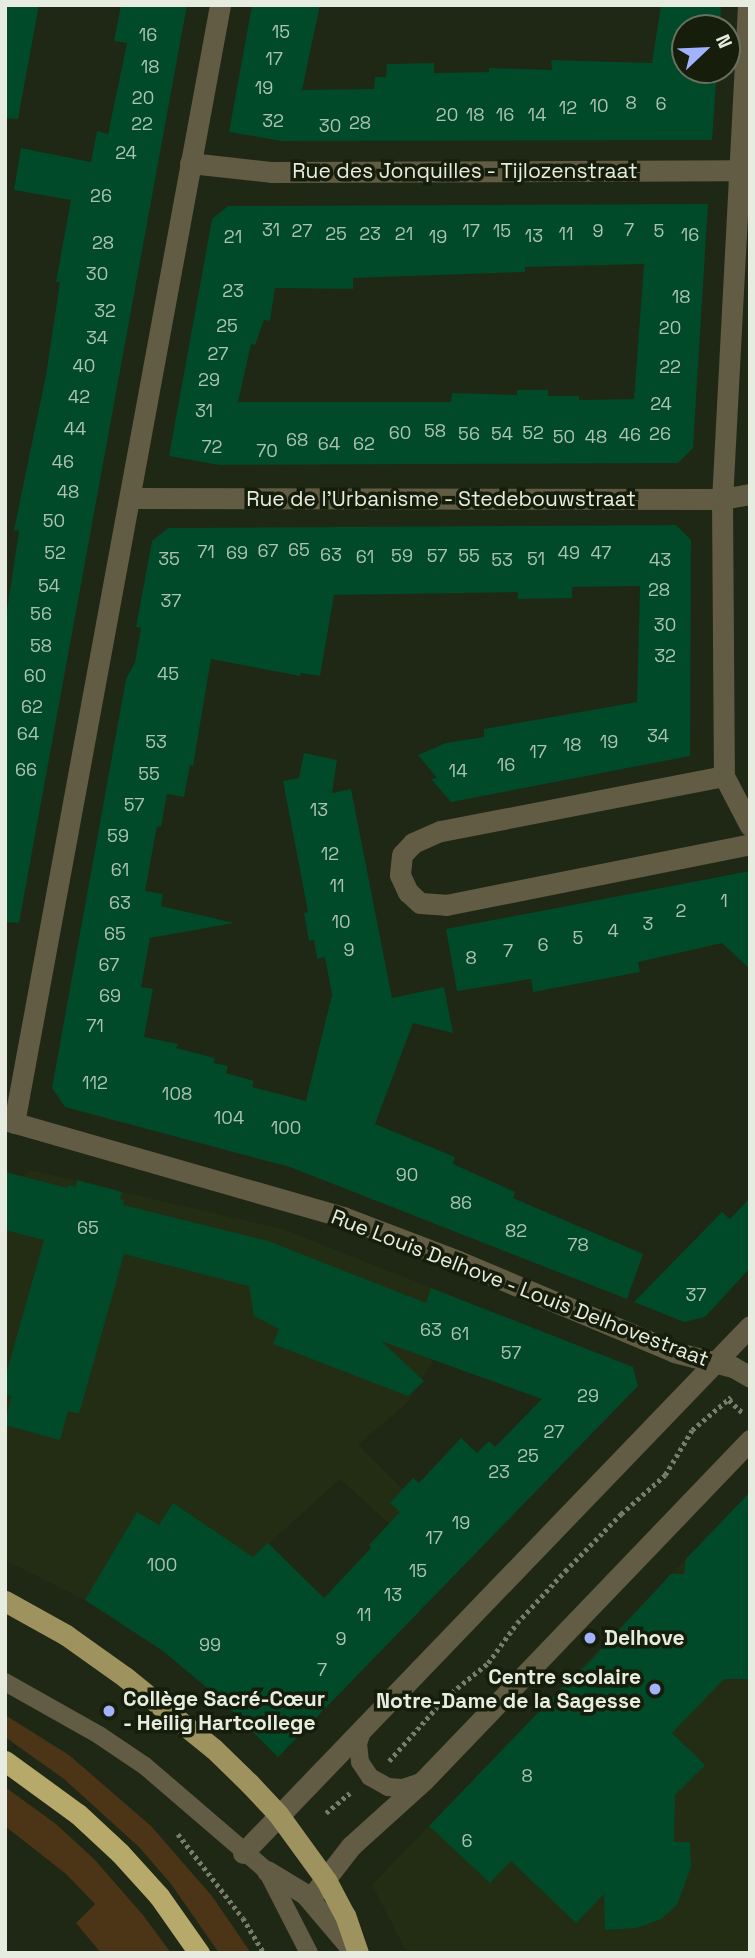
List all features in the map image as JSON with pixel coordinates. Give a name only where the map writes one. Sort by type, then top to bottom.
[{"type":"highway","points":[[5,1761],[78,1814],[120,1853],[159,1896],[199,1953]]},
{"type":"main road","points":[[5,1601],[66,1636],[125,1677],[214,1749],[278,1814],[326,1880],[345,1915],[357,1953]]},
{"type":"street","points":[[10,1122],[131,498],[220,5]]},
{"type":"street","points":[[748,5],[722,499],[724,776],[750,826]]},
{"type":"street","name":"Rue des Jonquilles - Tijlozenstraat","points":[[190,163],[271,172],[739,170]]},
{"type":"street","name":"Rue de l'Urbanisme - Stedebouwstraat","points":[[131,498],[722,499],[750,494]]},
{"type":"street","points":[[724,776],[440,831],[413,843],[402,855],[400,875],[408,892],[420,903],[446,905],[750,844]]},
{"type":"street","name":"Rue Louis Delhove - Louis Delhovestraat","points":[[10,1122],[343,1217],[458,1261],[674,1352],[733,1367],[750,1377]]},
{"type":"street","points":[[243,1853],[750,1326]]},
{"type":"street","points":[[305,1895],[313,1895],[351,1846],[425,1780],[750,1440]]},
{"type":"street","points":[[267,1871],[305,1895],[357,1953]]},
{"type":"lane","points":[[5,1682],[99,1735],[145,1766],[267,1871],[309,1953]]},
{"type":"lane","points":[[364,1726],[358,1743],[360,1762],[370,1777],[388,1787],[403,1788],[425,1780]]},
{"type":"path","points":[[387,1763],[446,1697],[488,1663],[517,1623],[575,1562],[665,1475],[692,1430],[734,1395]]},
{"type":"path","points":[[728,1399],[750,1420]]},
{"type":"path","points":[[326,1813],[353,1791]]},
{"type":"path","points":[[320,1806],[333,1822]]},
{"type":"path","points":[[178,1834],[243,1918],[264,1953]]},
{"type":"shaded area","points":[[750,539],[750,737],[748,551]]},
{"type":"shaded area","points":[[31,1170],[282,1229],[458,1298],[435,1358],[406,1404],[358,1445],[472,1557],[450,1579],[340,1479],[215,1593],[163,1651],[85,1600],[5,1560],[5,1171],[23,1176]]},
{"type":"shaded area","name":"Centre scolaire Notre-Dame de la Sagesse","points":[[750,1492],[750,1953],[407,1953],[372,1885]]},
{"type":"shaded area","points":[[5,1715],[69,1755],[151,1826],[212,1896],[251,1953],[219,1953],[171,1884],[139,1847],[64,1779],[5,1737]]},
{"type":"shaded area","points":[[5,1787],[56,1824],[94,1859],[143,1915],[171,1953],[101,1953],[76,1923],[95,1904],[66,1874],[5,1826]]},
{"type":"building","points":[[5,5],[39,5],[18,119],[5,118]]},
{"type":"building","points":[[121,5],[187,5],[19,923],[5,922],[5,623],[19,531],[14,530],[46,375],[60,282],[56,282],[71,200],[14,190],[21,148],[91,162],[97,131],[108,134],[127,43],[114,41]]},
{"type":"building","points":[[252,5],[320,5],[302,90],[374,89],[375,77],[386,77],[387,64],[434,63],[434,73],[489,72],[489,68],[552,70],[551,60],[652,63],[661,5],[721,5],[721,14],[671,14],[671,84],[716,84],[712,140],[282,141],[229,132]]},
{"type":"building","points":[[708,204],[693,448],[678,463],[219,465],[169,456],[212,219],[228,206]],"holes":[[[644,264],[634,399],[579,400],[579,396],[548,396],[548,390],[517,390],[517,395],[452,393],[451,402],[238,402],[251,344],[255,345],[264,320],[270,321],[275,288],[353,289],[353,278],[525,272],[525,267]]]},
{"type":"building","points":[[676,525],[691,540],[690,756],[451,802],[431,779],[437,778],[418,755],[446,743],[484,737],[484,729],[637,702],[640,586],[572,587],[572,598],[518,599],[518,592],[334,595],[320,676],[301,673],[300,676],[211,659],[193,766],[190,765],[184,797],[167,794],[161,827],[157,826],[145,891],[163,894],[161,906],[234,923],[150,938],[141,987],[153,989],[144,1037],[178,1044],[176,1048],[215,1058],[214,1063],[228,1066],[226,1073],[254,1081],[252,1087],[306,1101],[332,995],[325,957],[317,959],[314,940],[309,941],[304,913],[308,912],[283,781],[299,778],[304,753],[337,760],[332,793],[351,789],[392,998],[444,987],[453,1033],[413,1023],[375,1124],[455,1157],[453,1164],[515,1192],[513,1198],[643,1254],[627,1299],[290,1167],[65,1107],[52,1088],[126,679],[135,662],[141,628],[136,627],[152,541],[168,528]]},
{"type":"building","points":[[750,871],[750,969],[722,943],[638,962],[640,972],[533,992],[531,979],[457,991],[446,929]]},
{"type":"building","points":[[5,1172],[68,1188],[68,1185],[76,1187],[77,1180],[122,1192],[120,1199],[124,1200],[123,1205],[268,1241],[426,1303],[431,1288],[633,1367],[638,1386],[278,1757],[219,1698],[163,1651],[85,1600],[137,1512],[159,1525],[173,1503],[253,1557],[268,1543],[324,1598],[371,1548],[369,1545],[400,1512],[390,1503],[413,1478],[419,1483],[461,1438],[477,1453],[489,1441],[495,1447],[542,1399],[381,1341],[424,1381],[408,1396],[273,1344],[279,1329],[254,1316],[249,1286],[124,1254],[79,1414],[68,1411],[60,1440],[5,1425],[11,1396],[5,1394],[5,1378],[44,1240],[5,1230]]},
{"type":"building","points":[[750,1198],[750,1268],[705,1317],[684,1322],[634,1302],[722,1212],[730,1219]]},
{"type":"building","name":"Centre scolaire Notre-Dame de la Sagesse","points":[[750,1492],[750,1679],[724,1679],[672,1733],[705,1765],[675,1795],[674,1842],[690,1842],[691,1867],[677,1905],[661,1919],[636,1928],[605,1930],[604,1894],[576,1923],[511,1861],[490,1883],[429,1826],[581,1668],[583,1669],[671,1574],[684,1574],[686,1559]]},
{"type":"place","name":"Delhove","points":[[590,1638]]},
{"type":"place","name":"Centre scolaire Notre-Dame de la Sagesse","points":[[655,1689]]},
{"type":"place","name":"Collège Sacré-Cœur - Heilig Hartcollege","points":[[109,1711]]}]
